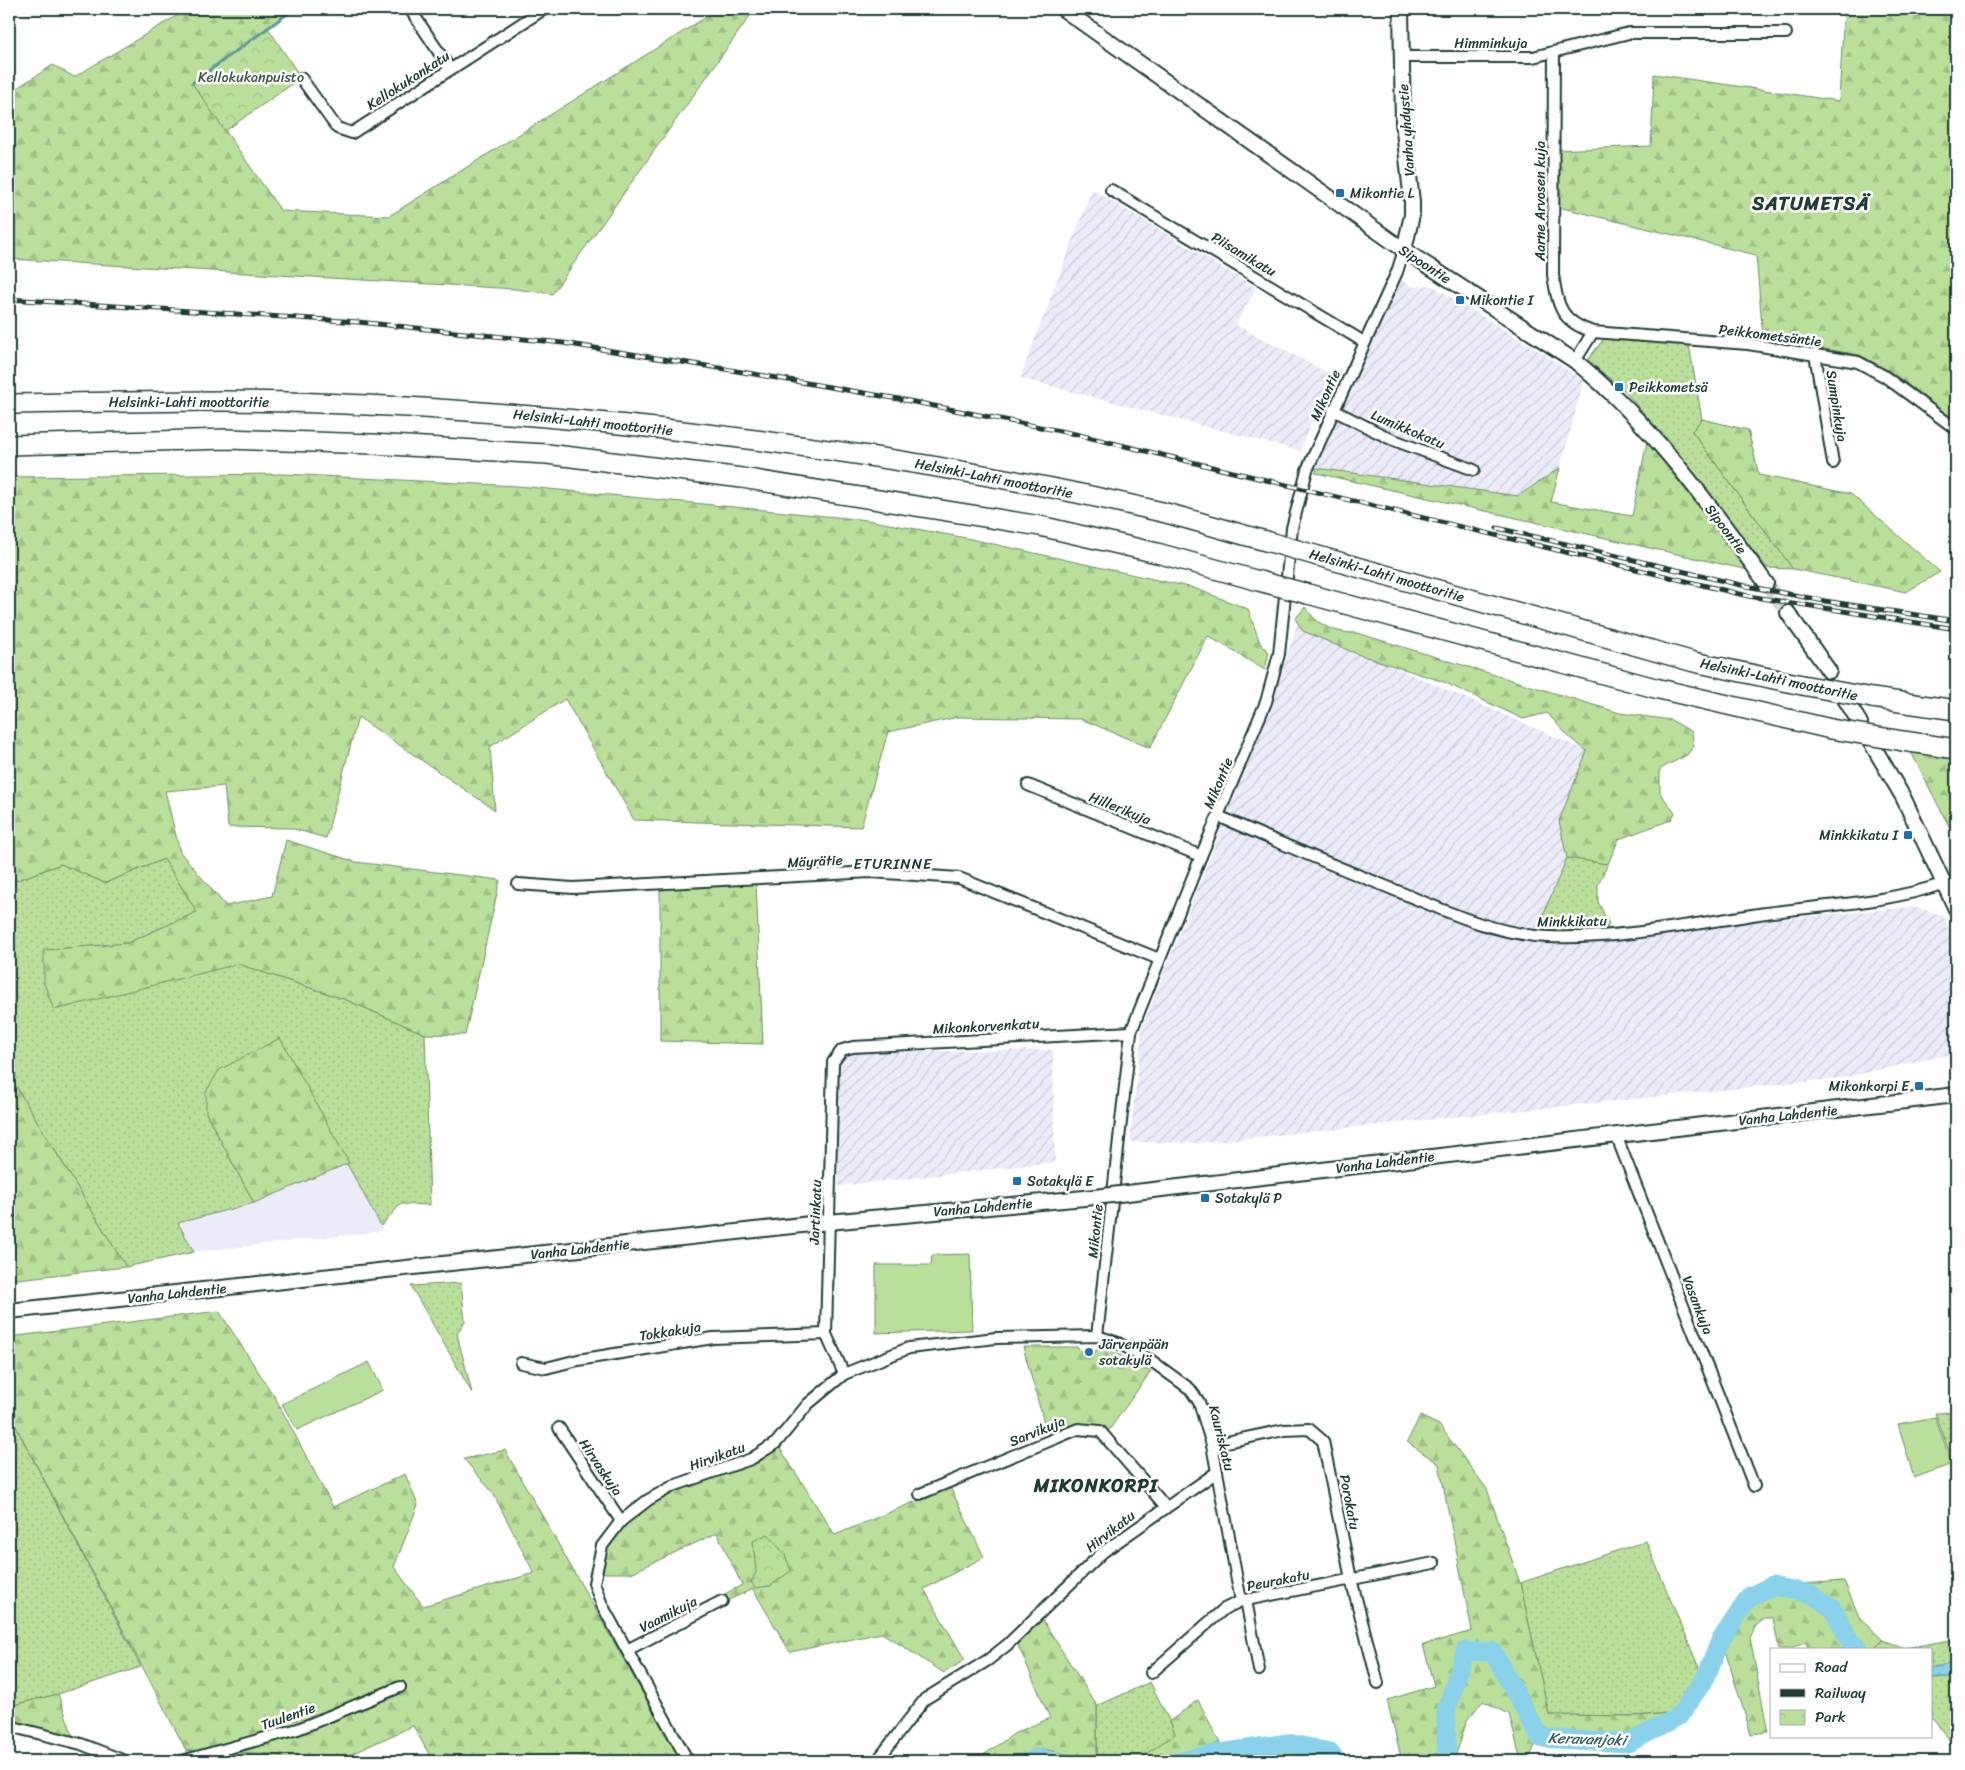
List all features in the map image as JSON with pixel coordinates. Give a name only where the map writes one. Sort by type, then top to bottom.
[{"type":"highway","name":"Helsinki-Lahti moottoritie","points":[[9,404],[228,401],[377,405],[546,416],[749,438],[928,465],[1051,487],[1165,513],[1694,662],[1872,698],[1956,710]]},
{"type":"highway","points":[[9,445],[228,439],[372,444],[547,454],[742,478],[1040,526],[1157,553],[1655,688],[1831,728],[1956,748]]},
{"type":"main road","name":"Sipoontie","points":[[1063,9],[1404,250],[1575,361],[1596,379],[1660,444],[1766,583]]},
{"type":"main road","name":"Vanha yhdystie","points":[[1400,9],[1404,146],[1412,202],[1412,215],[1404,250]]},
{"type":"main road","points":[[1788,613],[1828,672]]},
{"type":"main road","points":[[1845,698],[1860,723]]},
{"type":"main road","points":[[1873,746],[1903,796],[1956,908]]},
{"type":"main road","name":"Vanha Lahdentie","points":[[9,1311],[829,1222],[1094,1197],[1956,1096]]},
{"type":"street","points":[[410,9],[450,69]]},
{"type":"street","name":"Kellokukankatu","points":[[300,78],[336,128],[352,132],[544,9]]},
{"type":"street","name":"Himminkuja","points":[[1402,57],[1533,57],[1629,33],[1786,33]]},
{"type":"street","name":"Aarne Arvosen kuja","points":[[1554,52],[1553,275],[1558,303],[1566,318],[1579,327],[1593,332]]},
{"type":"street","name":"Piisamikatu","points":[[1111,190],[1364,342]]},
{"type":"street","name":"Mikontie","points":[[1097,1336],[1131,1032],[1201,856],[1266,702],[1279,654],[1283,599],[1294,519],[1308,470],[1333,410],[1397,272],[1404,250]]},
{"type":"street","points":[[1575,361],[1593,332]]},
{"type":"street","name":"Peikkometsäntie","points":[[1593,332],[1748,344],[1858,362],[1884,376],[1956,429]]},
{"type":"street","name":"Sumpinkuja","points":[[1815,354],[1833,463]]},
{"type":"street","name":"Lumikkokatu","points":[[1333,410],[1391,439],[1474,470]]},
{"type":"street","name":"Hillerikuja","points":[[1028,785],[1201,856]]},
{"type":"street","name":"Minkkikatu","points":[[1218,816],[1472,922],[1529,935],[1566,937],[1652,929],[1908,894],[1945,883]]},
{"type":"street","name":"Mäyrätie","points":[[518,884],[573,888],[871,872],[959,878],[1159,960]]},
{"type":"street","name":"Mikonkorvenkatu","points":[[842,1050],[853,1047],[1131,1032]]},
{"type":"street","name":"Jartinkatu","points":[[842,1050],[833,1062],[826,1334],[844,1374]]},
{"type":"street","name":"Vasankuja","points":[[1616,1135],[1754,1486]]},
{"type":"street","name":"Tokkakuja","points":[[521,1363],[546,1368],[578,1360],[713,1338],[826,1334]]},
{"type":"street","name":"Hirvikatu","points":[[688,1761],[602,1605],[594,1583],[602,1546],[621,1521],[648,1500],[673,1486],[751,1459],[776,1443],[808,1404],[844,1374],[909,1348],[996,1338],[1097,1336]]},
{"type":"street","name":"Kauriskatu","points":[[1097,1336],[1118,1343],[1149,1359],[1190,1389],[1199,1402],[1212,1445],[1243,1601],[1259,1670]]},
{"type":"street","name":"Hirvaskuja","points":[[559,1428],[621,1521]]},
{"type":"street","name":"Sarvikuja","points":[[920,1494],[1078,1429],[1100,1431],[1166,1507]]},
{"type":"street","name":"Porokatu","points":[[1212,1445],[1284,1430],[1309,1429],[1323,1441],[1351,1580],[1378,1683]]},
{"type":"street","name":"Hirvikatu","points":[[877,1761],[924,1699],[988,1660],[1007,1645],[1103,1552],[1217,1472]]},
{"type":"street","name":"Peurakatu","points":[[1151,1673],[1224,1609],[1243,1601],[1434,1563]]},
{"type":"street","name":"Vaamikuja","points":[[627,1650],[722,1601]]},
{"type":"street","name":"Tuulentie","points":[[182,1761],[298,1730],[400,1687]]},
{"type":"street","points":[[9,1726],[81,1744],[125,1761]]},
{"type":"shaded area","points":[[1092,189],[1256,288],[1236,325],[1330,374],[1300,451],[1020,378]]},
{"type":"shaded area","points":[[1401,280],[1413,287],[1431,285],[1544,354],[1584,381],[1560,468],[1518,496],[1316,468]]},
{"type":"shaded area","points":[[1297,625],[1588,751],[1559,821],[1567,858],[1542,917],[1542,927],[1547,937],[1614,934],[1913,907],[1943,915],[1956,948],[1956,1053],[1841,1078],[1198,1143],[1130,1142],[1142,1028],[1268,712]]},
{"type":"shaded area","points":[[1053,1050],[1055,1162],[838,1186],[837,1063],[847,1052]]},
{"type":"shaded area","points":[[349,1163],[383,1231],[194,1252],[178,1223],[254,1203]]},
{"type":"green space","points":[[188,9],[288,9],[290,12],[193,84],[281,211],[389,216],[719,9],[755,9],[552,294],[515,289],[9,259],[9,93],[53,65],[74,77]]},
{"type":"green space","points":[[1844,9],[1956,9],[1956,407],[1949,417],[1893,373],[1860,355],[1763,338],[1756,255],[1554,206],[1554,150],[1651,146],[1654,74],[1839,101]]},
{"type":"green space","name":"Kellokukanpuisto","points":[[268,28],[301,78],[225,131],[192,83]]},
{"type":"green space","points":[[1608,333],[1688,339],[1702,419],[1692,431],[1793,569],[1767,568],[1664,437],[1623,389],[1587,361]]},
{"type":"green space","points":[[1702,419],[1748,430],[1759,475],[1851,494],[1940,572],[1906,592],[1793,569],[1692,431]]},
{"type":"green space","points":[[1647,441],[1748,570],[1316,473],[1316,468],[1518,496],[1560,468],[1551,502],[1632,516]]},
{"type":"green space","points":[[283,474],[518,486],[867,520],[966,538],[1194,588],[1248,609],[1260,643],[1269,652],[1265,670],[1208,636],[1150,748],[1081,719],[958,717],[888,732],[861,827],[634,820],[565,699],[490,747],[495,810],[358,717],[326,838],[290,828],[228,827],[224,786],[165,791],[180,852],[226,906],[272,896],[286,840],[356,862],[500,880],[465,1035],[425,1034],[344,999],[238,964],[54,1010],[44,984],[44,950],[127,943],[197,912],[164,859],[105,883],[61,864],[9,883],[9,477]]},
{"type":"green space","points":[[1305,607],[1321,624],[1334,630],[1357,633],[1620,713],[1671,720],[1692,732],[1694,746],[1687,755],[1660,769],[1660,793],[1675,813],[1671,820],[1619,839],[1608,864],[1567,858],[1559,821],[1587,751],[1570,738],[1547,713],[1523,719],[1444,682],[1357,654],[1303,631],[1295,619]]},
{"type":"green space","points":[[1911,752],[1956,760],[1956,840]]},
{"type":"green space","points":[[1567,858],[1608,864],[1598,884],[1598,902],[1609,924],[1607,928],[1565,932],[1544,930],[1542,917]]},
{"type":"green space","points":[[164,859],[197,912],[127,943],[44,950],[226,965],[238,964],[344,999],[425,1034],[430,1205],[401,1204],[381,1226],[279,1039],[206,1113],[254,1203],[178,1223],[194,1252],[126,1267],[9,1075],[9,883],[61,864],[105,883]]},
{"type":"green space","points":[[756,884],[763,1044],[660,1041],[660,888]]},
{"type":"green space","points":[[280,1038],[349,1163],[254,1203],[206,1113],[206,1092],[219,1070]]},
{"type":"green space","points":[[9,1075],[126,1267],[9,1280]]},
{"type":"green space","points":[[970,1254],[972,1330],[876,1333],[876,1265],[931,1265],[932,1255]]},
{"type":"green space","points":[[461,1283],[465,1321],[457,1334],[472,1393],[411,1286]]},
{"type":"green space","points":[[219,1311],[276,1399],[333,1507],[405,1474],[418,1505],[394,1567],[423,1606],[534,1573],[493,1493],[464,1459],[505,1450],[681,1761],[433,1761],[413,1726],[336,1761],[275,1761],[271,1754],[186,1750],[9,1413],[9,1337]]},
{"type":"green space","points":[[1023,1347],[1078,1347],[1085,1359],[1092,1358],[1096,1350],[1109,1350],[1151,1371],[1107,1433],[1099,1427],[1048,1437]]},
{"type":"green space","points":[[369,1362],[383,1390],[297,1430],[282,1404]]},
{"type":"green space","points":[[1956,1412],[1956,1470],[1935,1413]]},
{"type":"green space","points":[[9,1413],[141,1667],[58,1694],[9,1706]]},
{"type":"green space","points":[[1420,1416],[1439,1425],[1487,1489],[1520,1583],[1549,1715],[1637,1716],[1678,1712],[1629,1740],[1542,1735],[1495,1649],[1463,1649],[1444,1711],[1444,1761],[1402,1761],[1387,1700],[1434,1686],[1423,1645],[1472,1631],[1439,1464],[1407,1442]]},
{"type":"green space","points":[[1935,1417],[1952,1464],[1914,1478],[1898,1424]]},
{"type":"green space","points":[[780,1448],[835,1535],[950,1487],[984,1557],[924,1589],[965,1660],[944,1673],[882,1633],[790,1652],[753,1589],[724,1602],[721,1596],[742,1585],[717,1533],[631,1573],[601,1573],[607,1548],[625,1523],[652,1503],[690,1485],[753,1464]]},
{"type":"green space","points":[[768,1534],[785,1555],[791,1571],[770,1586],[755,1588],[751,1582],[756,1572],[753,1541]]},
{"type":"green space","points":[[1646,1541],[1702,1675],[1678,1712],[1637,1716],[1549,1715],[1520,1583]]},
{"type":"green space","points":[[1844,1581],[1860,1619],[1883,1640],[1875,1648],[1857,1646],[1835,1608],[1812,1592],[1787,1585]]},
{"type":"green space","points":[[1771,1588],[1804,1595],[1820,1601],[1835,1616],[1853,1648],[1808,1648],[1806,1641],[1792,1648],[1779,1648],[1773,1618],[1764,1618],[1755,1627],[1750,1638],[1768,1732],[1751,1734],[1722,1641],[1751,1597]]},
{"type":"green space","points":[[1042,1619],[1097,1706],[1097,1761],[1043,1749],[1009,1761],[975,1761],[1015,1733],[1050,1718],[1017,1643]]},
{"type":"green space","points":[[1956,1639],[1956,1664],[1932,1669],[1932,1648],[1905,1648]]},
{"type":"green space","points":[[1883,1640],[1905,1648],[1875,1648]]},
{"type":"green space","points":[[1467,1653],[1491,1655],[1538,1739],[1528,1761],[1521,1761],[1509,1714],[1483,1701],[1467,1720],[1454,1761],[1450,1761],[1450,1712]]},
{"type":"green space","points":[[1956,1676],[1956,1711],[1950,1741],[1932,1718],[1932,1678]]},
{"type":"green space","points":[[1150,1682],[1176,1734],[1144,1756],[1146,1761],[1097,1761],[1097,1706]]},
{"type":"green space","points":[[58,1694],[74,1739],[9,1721],[9,1706]]},
{"type":"green space","points":[[1198,1700],[1220,1743],[1161,1761],[1146,1761],[1143,1756],[1175,1734],[1170,1721]]},
{"type":"green space","points":[[186,1750],[271,1754],[275,1761],[192,1761]]},
{"type":"green space","points":[[1288,1752],[1327,1757],[1331,1761],[1217,1761]]},
{"type":"water","points":[[1956,1664],[1956,1676],[1932,1678],[1932,1669]]},
{"type":"waterway","points":[[192,83],[294,9]]},
{"type":"waterway","name":"Keravanjoki","points":[[1447,1761],[1446,1712],[1465,1651],[1493,1652],[1540,1738],[1629,1743],[1679,1716],[1706,1677],[1720,1641],[1750,1596],[1772,1586],[1811,1594],[1833,1609],[1850,1641],[1857,1648]]},
{"type":"waterway","name":"Keravanjoki","points":[[1180,1761],[1288,1743],[1329,1752],[1337,1761]]},
{"type":"waterway","name":"Keravanjoki","points":[[1030,1761],[1037,1758],[1050,1761]]},
{"type":"tunnel","points":[[1766,583],[1788,613]]},
{"type":"railway","points":[[9,299],[358,322],[563,343],[719,368],[899,399],[1075,434],[1748,596],[1956,629]]},
{"type":"railway","points":[[1497,528],[1741,585],[1825,601],[1956,621]]},
{"type":"place","name":"Mikontie L","points":[[1340,193]]},
{"type":"place","name":"Mikontie I","points":[[1460,300]]},
{"type":"place","name":"Peikkometsä","points":[[1619,387]]},
{"type":"place","name":"Minkkikatu I","points":[[1908,835]]},
{"type":"place","name":"Mikonkorpi E","points":[[1919,1086]]},
{"type":"place","name":"Sotakylä E","points":[[1017,1181]]},
{"type":"place","name":"Sotakylä P","points":[[1205,1198]]},
{"type":"place","name":"Järvenpään sotakylä","points":[[1089,1352]]},
{"type":"district","name":"SATUMETSÄ","points":[[1811,203]]},
{"type":"district","name":"ETURINNE","points":[[893,864]]},
{"type":"district","name":"MIKONKORPI","points":[[1096,1485]]}]
